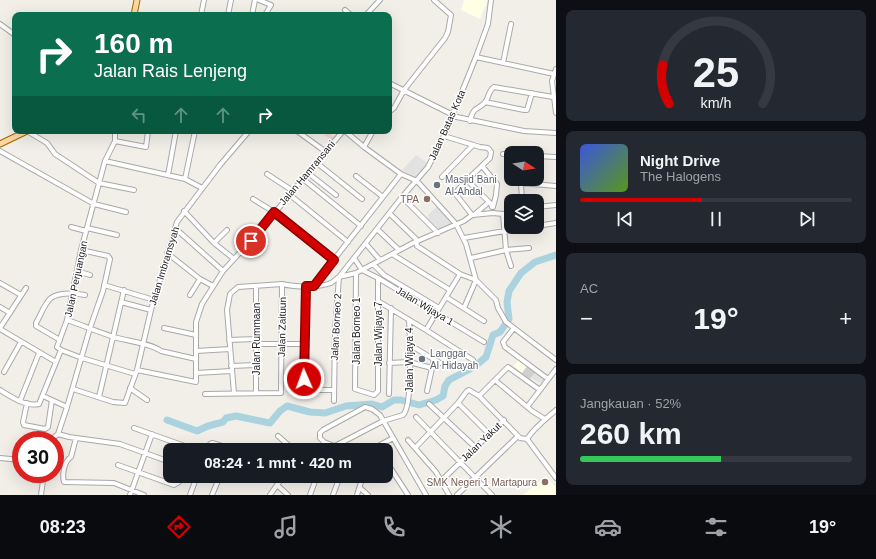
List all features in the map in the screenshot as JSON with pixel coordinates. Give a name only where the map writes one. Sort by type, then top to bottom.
[{"type":"main road","points":[[135,12],[137,0]]},
{"type":"main road","points":[[0,144],[21,134]]},
{"type":"street","points":[[202,12],[204,0]]},
{"type":"street","points":[[229,12],[231,0]]},
{"type":"street","points":[[253,12],[255,0]]},
{"type":"street","points":[[259,0],[270,4],[271,6],[267,12]]},
{"type":"street","points":[[369,12],[380,0]]},
{"type":"street","points":[[392,110],[404,90],[445,38],[448,32],[451,15],[434,0]]},
{"type":"street","name":"Jalan Batas Kota","points":[[234,393],[227,310],[230,294],[238,287],[282,284],[290,286],[314,286],[331,282],[339,277],[402,197],[428,167],[444,136],[476,57],[488,24],[491,0]]},
{"type":"street","points":[[0,24],[12,33]]},
{"type":"street","points":[[503,63],[511,24]]},
{"type":"street","points":[[476,57],[554,74]]},
{"type":"street","points":[[556,68],[552,81],[556,113]]},
{"type":"street","points":[[392,84],[452,116],[524,131],[556,133]]},
{"type":"street","points":[[470,120],[474,110],[485,102],[490,91],[494,87],[553,97]]},
{"type":"street","points":[[485,102],[527,110],[532,93]]},
{"type":"street","points":[[32,134],[47,143],[55,154],[99,183],[134,190]]},
{"type":"street","name":"Jalan Perjuangan","points":[[61,350],[57,347],[67,320],[81,250],[105,161],[114,142],[115,134]]},
{"type":"street","points":[[114,142],[146,147],[148,134]]},
{"type":"street","points":[[168,175],[175,134]]},
{"type":"street","points":[[185,179],[194,134]]},
{"type":"street","name":"Jalan Imbramsyah","points":[[98,398],[124,404],[136,373],[144,345],[151,310],[174,228],[184,211],[247,134]]},
{"type":"street","points":[[300,134],[326,152]]},
{"type":"street","name":"Jalan Hamransani","points":[[136,373],[196,382],[196,335],[198,316],[202,304],[223,271],[341,134]]},
{"type":"street","points":[[348,134],[402,174],[417,181],[456,224],[464,238],[471,258],[476,280],[464,308]]},
{"type":"street","points":[[364,147],[371,134]]},
{"type":"street","points":[[444,136],[488,148],[491,152],[490,158],[454,192],[473,215]]},
{"type":"street","points":[[442,177],[473,145]]},
{"type":"street","points":[[0,151],[94,204],[126,212]]},
{"type":"street","points":[[544,156],[556,157]]},
{"type":"street","points":[[105,161],[185,179],[202,188]]},
{"type":"street","points":[[316,163],[362,199]]},
{"type":"street","points":[[482,166],[497,184],[493,213]]},
{"type":"street","points":[[308,173],[336,195]]},
{"type":"street","points":[[267,174],[348,242]]},
{"type":"street","points":[[314,286],[402,174]]},
{"type":"street","points":[[356,176],[383,197]]},
{"type":"street","points":[[303,179],[361,226]]},
{"type":"street","points":[[467,180],[493,208]]},
{"type":"street","points":[[544,184],[556,186]]},
{"type":"street","points":[[402,197],[438,233]]},
{"type":"street","points":[[253,199],[274,212],[334,260]]},
{"type":"street","points":[[339,277],[356,274],[363,271],[380,260],[416,242],[464,221],[489,202]]},
{"type":"street","points":[[544,206],[556,205]]},
{"type":"street","points":[[184,211],[214,243],[234,259]]},
{"type":"street","points":[[464,238],[504,230],[503,214],[493,213],[473,215]]},
{"type":"street","points":[[390,214],[416,239],[417,246],[460,274],[476,280],[496,300],[498,308],[507,323],[556,360]]},
{"type":"street","points":[[544,225],[556,223]]},
{"type":"street","points":[[71,227],[117,235]]},
{"type":"street","points":[[174,228],[223,271]]},
{"type":"street","points":[[377,229],[400,250]]},
{"type":"street","points":[[214,243],[227,230]]},
{"type":"street","points":[[504,234],[506,250],[511,266]]},
{"type":"street","points":[[366,244],[380,260]]},
{"type":"street","points":[[471,258],[506,250],[529,248]]},
{"type":"street","points":[[59,431],[104,285],[110,257],[81,250]]},
{"type":"street","points":[[167,253],[200,279],[213,286]]},
{"type":"street","points":[[392,254],[450,290]]},
{"type":"street","points":[[354,258],[363,271]]},
{"type":"street","points":[[373,264],[384,275],[439,308]]},
{"type":"street","points":[[76,271],[90,275]]},
{"type":"street","name":"Jalan Wijaya 1","points":[[363,271],[378,278],[484,342]]},
{"type":"street","name":"Jalan Borneo 1","points":[[356,274],[355,388],[356,390],[374,394],[378,391]]},
{"type":"street","points":[[426,330],[460,274]]},
{"type":"street","name":"Jalan Borneo 2","points":[[334,401],[335,331],[339,277]]},
{"type":"street","name":"Jalan Wijaya 7","points":[[378,278],[378,391]]},
{"type":"street","points":[[190,295],[200,279]]},
{"type":"street","points":[[0,283],[21,295]]},
{"type":"street","name":"Jalan Zaituun","points":[[256,393],[281,393],[282,284]]},
{"type":"street","points":[[104,285],[154,300]]},
{"type":"street","name":"Jalan Rummaan","points":[[256,286],[256,393]]},
{"type":"street","points":[[306,286],[306,344],[304,367],[307,390],[334,390]]},
{"type":"street","points":[[26,288],[0,329],[56,362]]},
{"type":"street","points":[[72,389],[98,398],[107,366],[124,290]]},
{"type":"street","points":[[60,340],[37,327],[36,323],[53,296],[73,292],[85,295]]},
{"type":"street","points":[[446,297],[484,321]]},
{"type":"street","points":[[378,301],[473,360]]},
{"type":"street","points":[[121,302],[151,310]]},
{"type":"street","points":[[0,307],[10,313]]},
{"type":"street","points":[[388,394],[390,308]]},
{"type":"street","points":[[67,320],[113,337],[157,348],[160,351],[196,359]]},
{"type":"street","name":"Jalan Wijaya 4","points":[[383,421],[403,415],[407,408],[409,400],[409,320]]},
{"type":"street","points":[[164,328],[196,335]]},
{"type":"street","points":[[514,328],[503,342],[505,347],[548,379]]},
{"type":"street","points":[[229,340],[281,344],[306,344]]},
{"type":"street","points":[[4,372],[21,342]]},
{"type":"street","points":[[410,345],[440,363]]},
{"type":"street","points":[[196,351],[230,349]]},
{"type":"street","points":[[0,390],[20,401],[39,404],[61,350],[107,366],[136,373]]},
{"type":"street","points":[[20,401],[39,353]]},
{"type":"street","points":[[427,391],[434,359]]},
{"type":"street","points":[[389,362],[409,362],[432,368]]},
{"type":"street","points":[[196,373],[256,365]]},
{"type":"street","points":[[479,396],[508,367],[540,390]]},
{"type":"street","points":[[527,407],[556,369]]},
{"type":"street","points":[[495,380],[527,407],[545,419]]},
{"type":"street","points":[[130,388],[147,400]]},
{"type":"street","points":[[416,447],[469,390],[479,396],[520,438],[527,439],[556,478]]},
{"type":"street","points":[[205,394],[256,393]]},
{"type":"street","points":[[43,396],[65,406]]},
{"type":"street","points":[[27,403],[23,422],[24,425],[45,429],[48,427],[52,400]]},
{"type":"street","points":[[458,403],[489,434]]},
{"type":"street","points":[[429,404],[475,448]]},
{"type":"street","points":[[326,443],[320,438],[320,433],[322,430],[365,407],[376,411],[426,495]]},
{"type":"street","points":[[527,439],[545,419],[556,410]]},
{"type":"street","points":[[416,417],[492,495]]},
{"type":"street","name":"Jalan Yakut","points":[[441,481],[504,420]]},
{"type":"street","points":[[338,443],[383,421]]},
{"type":"street","points":[[134,428],[177,443]]},
{"type":"street","points":[[130,495],[152,434]]},
{"type":"street","points":[[64,435],[110,442],[163,459]]},
{"type":"street","points":[[278,436],[286,443]]},
{"type":"street","points":[[457,495],[518,436]]},
{"type":"street","points":[[76,438],[71,457],[66,462],[63,477],[64,482],[114,483],[144,495]]},
{"type":"street","points":[[384,443],[393,438]]},
{"type":"street","points":[[408,440],[416,447],[436,472],[449,495]]},
{"type":"street","points":[[0,458],[12,459]]},
{"type":"street","points":[[118,465],[163,481]]},
{"type":"street","points":[[393,472],[408,495]]},
{"type":"street","points":[[41,495],[43,483]]},
{"type":"street","points":[[168,483],[174,485],[177,483]]},
{"type":"street","points":[[190,495],[195,483]]},
{"type":"street","points":[[212,495],[217,483]]},
{"type":"street","points":[[310,495],[314,483]]},
{"type":"street","points":[[333,495],[337,483]]},
{"type":"street","points":[[357,495],[360,488],[360,483]]},
{"type":"street","points":[[270,495],[277,485],[288,495]]},
{"type":"street","points":[[360,488],[368,495]]},
{"type":"shaded area","points":[[463,0],[488,0],[480,19],[461,10]]},
{"type":"shaded area","points":[[323,134],[332,134],[335,138],[333,141]]},
{"type":"shaded area","points":[[416,155],[430,165],[417,178],[402,170]]},
{"type":"shaded area","points":[[437,206],[453,223],[440,230],[428,218],[428,215]]},
{"type":"shaded area","points":[[520,359],[528,365],[522,373],[514,366]]},
{"type":"shaded area","points":[[528,365],[536,372],[530,379],[522,373]]},
{"type":"shaded area","points":[[536,373],[545,379],[542,384],[531,378]]},
{"type":"shaded area","name":"SMK Negeri 1 Martapura","points":[[546,476],[556,488],[556,495],[523,495]]},
{"type":"waterway","points":[[167,420],[197,431],[223,422],[226,418],[236,416],[270,423],[280,411],[287,406],[310,412],[325,413],[346,406],[372,404],[382,407],[394,400],[401,400],[419,405],[436,400],[443,396],[445,386],[449,380],[474,367],[486,357],[493,335],[500,332],[509,319],[507,302],[509,291],[521,273],[535,262],[556,255]]},
{"type":"place","name":"Masjid Bani Al-Ahdal","points":[[437,185]]},
{"type":"place","name":"TPA","points":[[427,199]]},
{"type":"place","name":"Langgar Al Hidayah","points":[[422,359]]},
{"type":"place","name":"SMK Negeri 1 Martapura","points":[[545,482]]},
{"type":"route","points":[[251,241],[274,212],[334,260],[314,286],[306,286],[306,344],[304,379]]}]
